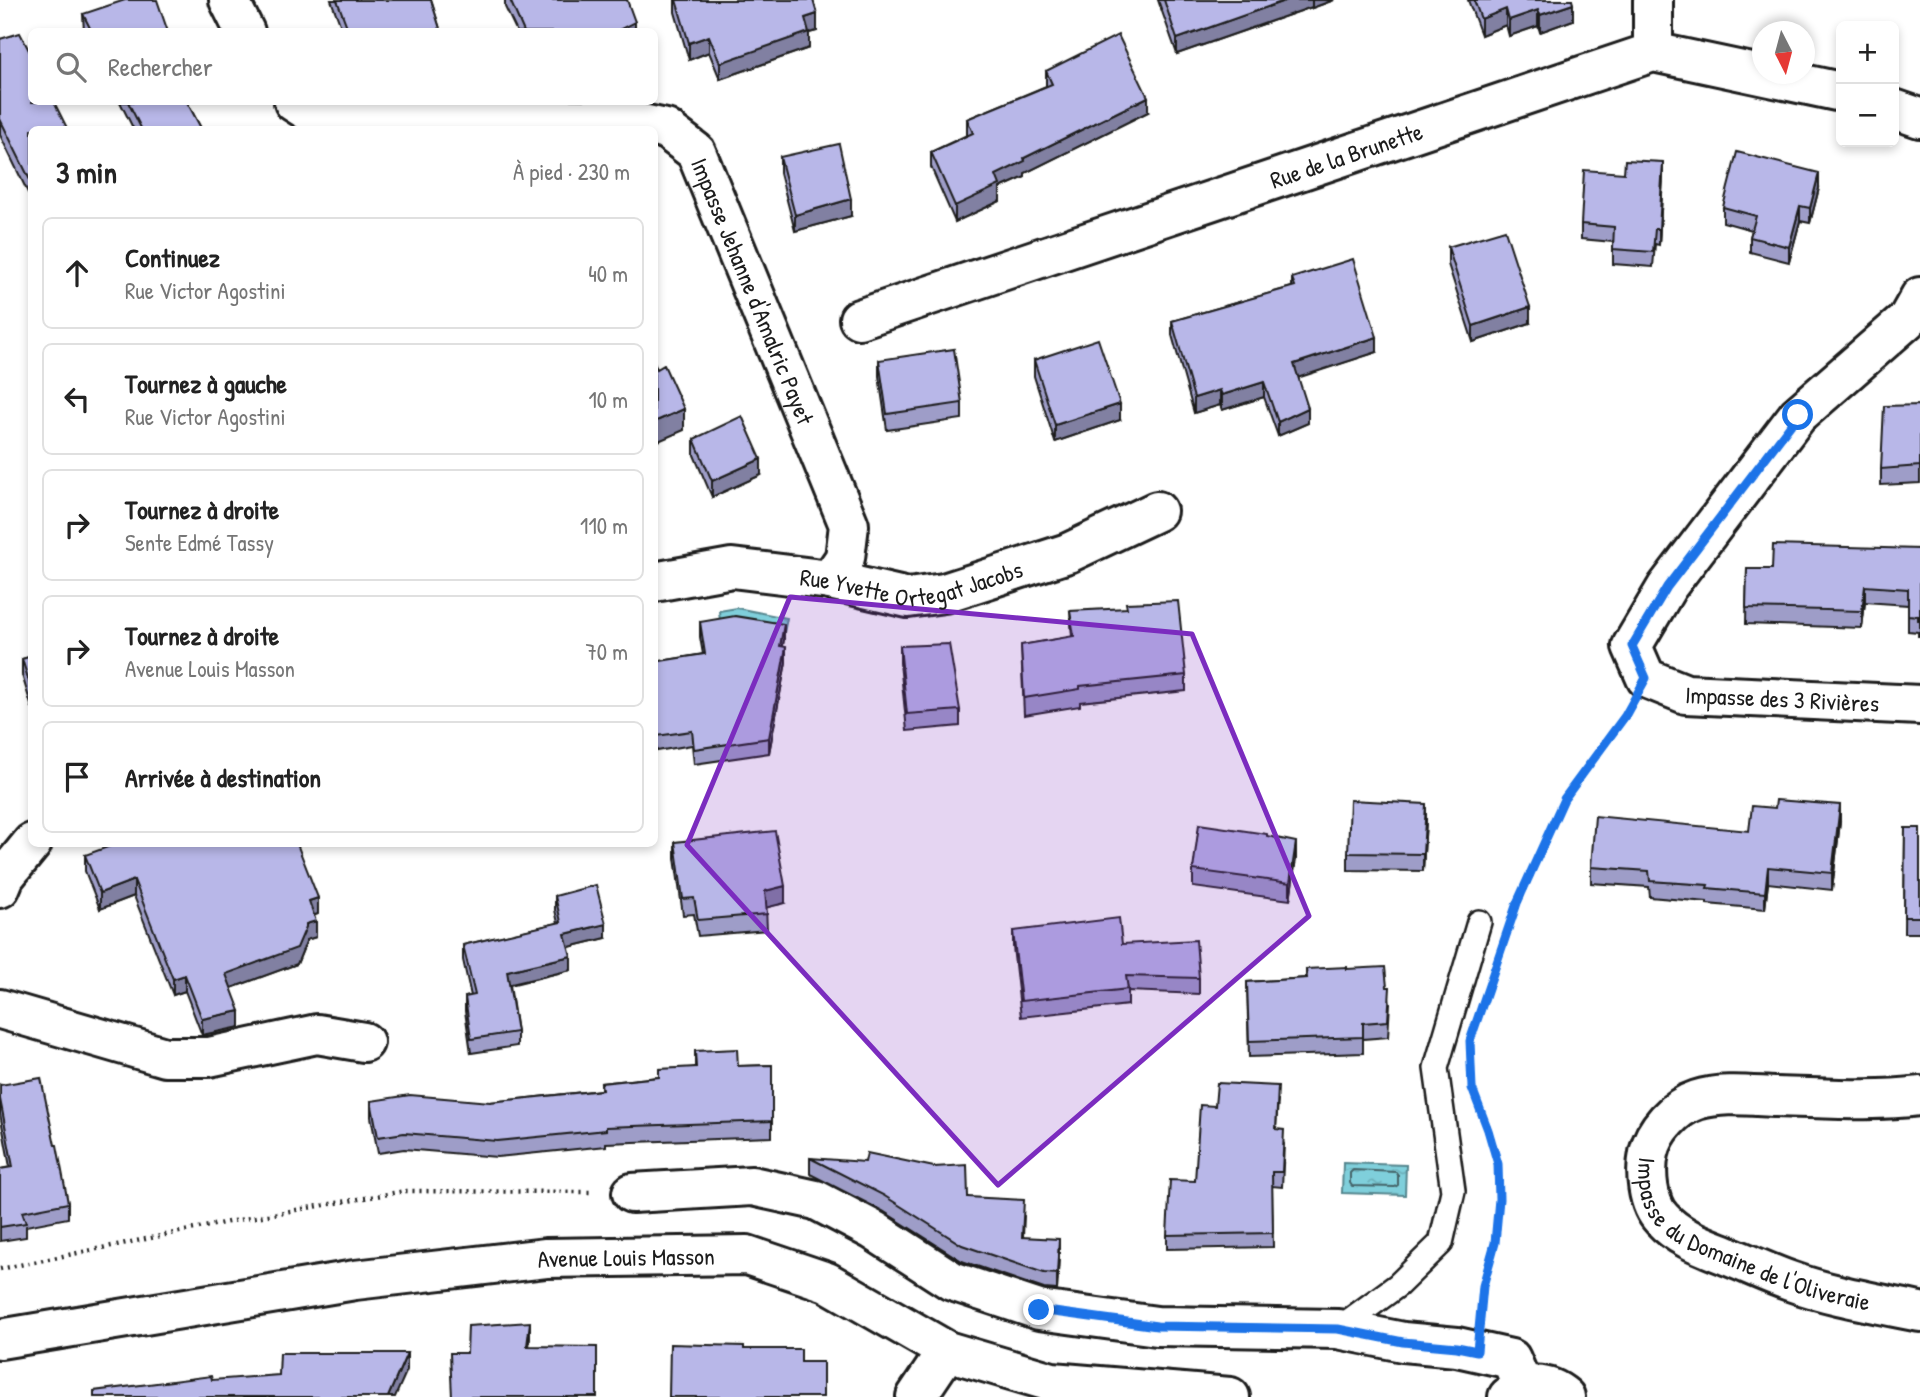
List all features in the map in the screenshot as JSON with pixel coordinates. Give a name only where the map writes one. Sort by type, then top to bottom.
[{"type":"street","points":[[229,0],[244,28]]},
{"type":"street","points":[[1653,0],[1653,52],[1836,91]]},
{"type":"street","name":"Rue de la Brunette","points":[[859,319],[1653,52]]},
{"type":"street","name":"Impasse Jehanne d'Amalric Payet","points":[[299,105],[316,116],[624,120],[652,126]]},
{"type":"street","points":[[1899,111],[1920,118]]},
{"type":"street","name":"Impasse Jehanne d'Amalric Payet","points":[[658,127],[666,129],[696,152],[849,525],[845,558],[830,580]]},
{"type":"street","points":[[1646,678],[1632,646],[1667,587],[1798,415],[1907,320],[1920,297]]},
{"type":"street","name":"Rue Yvette Ortegat Jacobs","points":[[658,581],[732,568],[830,580],[908,598],[944,593],[1068,553],[1157,511]]},
{"type":"street","name":"Impasse des 3 Rivières","points":[[1646,678],[1686,694],[1920,705]]},
{"type":"street","points":[[0,888],[5,876],[29,847]]},
{"type":"street","points":[[0,1009],[165,1057],[209,1057],[317,1034],[364,1042]]},
{"type":"street","name":"Impasse du Domaine de l'Oliveraie","points":[[1920,1096],[1861,1100],[1748,1096],[1697,1100],[1678,1108],[1651,1141],[1647,1177],[1659,1217],[1677,1233],[1701,1245],[1792,1282],[1920,1312]]},
{"type":"street","points":[[632,1193],[752,1186],[816,1200],[873,1230],[952,1281],[1039,1310],[1157,1326],[1338,1329],[1403,1342],[1457,1347],[1511,1359],[1516,1392],[1535,1385],[1547,1386],[1565,1397]]},
{"type":"street","name":"Avenue Louis Masson","points":[[0,1339],[355,1280],[546,1258],[747,1255],[827,1282],[947,1351],[1052,1382],[1230,1397]]},
{"type":"street","points":[[916,1397],[947,1351]]},
{"type":"lane","points":[[1338,1329],[1398,1285],[1441,1243],[1453,1191],[1436,1068],[1479,922]]},
{"type":"path","points":[[1513,916],[1564,799],[1625,716],[1646,678]]},
{"type":"path","points":[[1476,1098],[1498,1164],[1499,1199],[1495,1243],[1483,1286],[1477,1351]]},
{"type":"path","points":[[0,1269],[233,1221],[405,1191],[632,1193]]},
{"type":"highlighted area","points":[[790,597],[1192,634],[1309,916],[998,1185],[687,845]]},
{"type":"water","points":[[737,608],[787,618],[783,638],[721,631],[719,611]]},
{"type":"water","points":[[1343,1163],[1406,1165],[1405,1195],[1342,1193]]},
{"type":"building","points":[[125,0],[157,0],[167,28],[90,28],[83,14]]},
{"type":"building","points":[[337,0],[431,0],[440,28],[348,28]]},
{"type":"building","points":[[510,0],[627,0],[635,22],[623,28],[522,28]]},
{"type":"building","points":[[676,0],[813,0],[817,14],[805,18],[809,32],[720,63],[709,36],[689,43]]},
{"type":"building","points":[[1164,0],[1287,0],[1177,39]]},
{"type":"building","points":[[1474,0],[1572,0],[1573,4],[1540,15],[1538,10],[1509,20],[1506,9],[1481,19]]},
{"type":"building","points":[[20,33],[28,48],[28,105],[56,105],[66,126],[28,126],[28,176],[0,119],[0,39]]},
{"type":"building","points":[[1118,35],[1148,97],[1024,158],[1025,161],[996,175],[1000,185],[955,206],[931,152],[973,133],[967,119],[1052,84],[1046,71]]},
{"type":"building","points":[[130,105],[189,105],[200,126],[140,126]]},
{"type":"building","points":[[839,144],[851,199],[795,215],[780,157]]},
{"type":"building","points":[[1737,152],[1819,173],[1810,208],[1800,206],[1789,247],[1750,237],[1756,216],[1723,207]]},
{"type":"building","points":[[1625,160],[1663,162],[1659,229],[1655,229],[1653,252],[1613,249],[1614,227],[1581,224],[1584,170],[1624,173]]},
{"type":"building","points":[[1505,230],[1530,307],[1473,326],[1448,247]]},
{"type":"building","points":[[1353,259],[1377,337],[1294,364],[1308,408],[1278,422],[1264,382],[1222,395],[1220,390],[1194,398],[1172,321],[1295,286],[1292,278]]},
{"type":"building","points":[[1098,339],[1120,404],[1055,425],[1034,360]]},
{"type":"building","points":[[954,349],[962,403],[887,414],[879,360]]},
{"type":"building","points":[[664,365],[684,409],[658,420],[658,368]]},
{"type":"building","points":[[1920,405],[1920,466],[1881,469],[1884,406]]},
{"type":"building","points":[[742,416],[761,459],[712,481],[694,439]]},
{"type":"building","points":[[1773,545],[1920,549],[1920,620],[1918,616],[1908,615],[1908,589],[1865,586],[1862,611],[1746,608],[1747,569],[1772,569]]},
{"type":"building","points":[[1178,601],[1186,675],[1080,686],[1080,689],[1024,698],[1021,645],[1074,636],[1070,611],[1127,608],[1126,603]]},
{"type":"building","points":[[735,616],[784,624],[780,646],[786,647],[769,738],[694,749],[692,731],[658,736],[658,661],[705,654],[700,622]]},
{"type":"building","points":[[949,644],[960,710],[907,714],[900,646]]},
{"type":"building","points":[[28,657],[28,678],[22,659]]},
{"type":"building","points":[[1350,800],[1426,804],[1423,854],[1348,853]]},
{"type":"building","points":[[1776,800],[1840,805],[1832,873],[1768,867],[1765,893],[1650,881],[1649,871],[1591,867],[1595,816],[1749,831],[1752,806],[1775,808]]},
{"type":"building","points":[[1199,824],[1267,834],[1296,842],[1290,883],[1193,870]]},
{"type":"building","points":[[1905,828],[1920,828],[1920,917],[1904,917]]},
{"type":"building","points":[[775,831],[785,886],[765,891],[767,914],[698,920],[694,898],[683,899],[675,842]]},
{"type":"building","points":[[108,847],[298,847],[318,898],[309,901],[316,921],[306,924],[297,948],[226,974],[240,1011],[202,1019],[185,975],[173,979],[134,880],[100,893],[85,855]]},
{"type":"building","points":[[596,885],[606,924],[565,934],[571,956],[507,971],[517,1032],[471,1039],[465,997],[475,995],[463,945],[561,922],[555,896]]},
{"type":"building","points":[[1119,918],[1122,944],[1196,940],[1199,978],[1126,976],[1128,989],[1021,1001],[1013,931]]},
{"type":"building","points":[[1385,967],[1387,987],[1390,987],[1388,1021],[1363,1023],[1363,1037],[1249,1041],[1247,982],[1307,978],[1306,969]]},
{"type":"building","points":[[737,1049],[738,1066],[772,1065],[772,1121],[606,1127],[606,1130],[497,1141],[404,1133],[378,1137],[371,1101],[410,1095],[490,1102],[602,1090],[601,1083],[659,1077],[659,1069],[696,1067],[695,1051]]},
{"type":"building","points":[[41,1078],[68,1203],[22,1212],[26,1223],[0,1227],[0,1169],[13,1167],[0,1099],[0,1085]]},
{"type":"building","points":[[1217,1083],[1278,1086],[1276,1129],[1284,1130],[1282,1172],[1272,1172],[1273,1233],[1167,1235],[1170,1180],[1195,1181],[1200,1105],[1215,1106]]},
{"type":"building","points":[[867,1153],[934,1167],[967,1165],[968,1197],[1024,1200],[1022,1237],[1059,1239],[1057,1274],[1044,1273],[962,1245],[883,1195],[810,1158],[865,1162]]},
{"type":"building","points":[[530,1322],[527,1346],[597,1347],[597,1397],[452,1397],[450,1353],[467,1353],[468,1326]]},
{"type":"building","points":[[670,1344],[744,1346],[744,1349],[801,1349],[801,1362],[823,1362],[823,1397],[669,1397]]},
{"type":"building","points":[[280,1353],[407,1353],[388,1397],[94,1397],[94,1391],[211,1376],[212,1380],[279,1375]]},
{"type":"route","points":[[1039,1310],[1157,1326],[1338,1329],[1403,1342],[1477,1351],[1483,1286],[1495,1243],[1499,1199],[1498,1164],[1472,1088],[1470,1041],[1517,903],[1564,799],[1625,716],[1646,678],[1632,646],[1667,587],[1798,415]]}]
